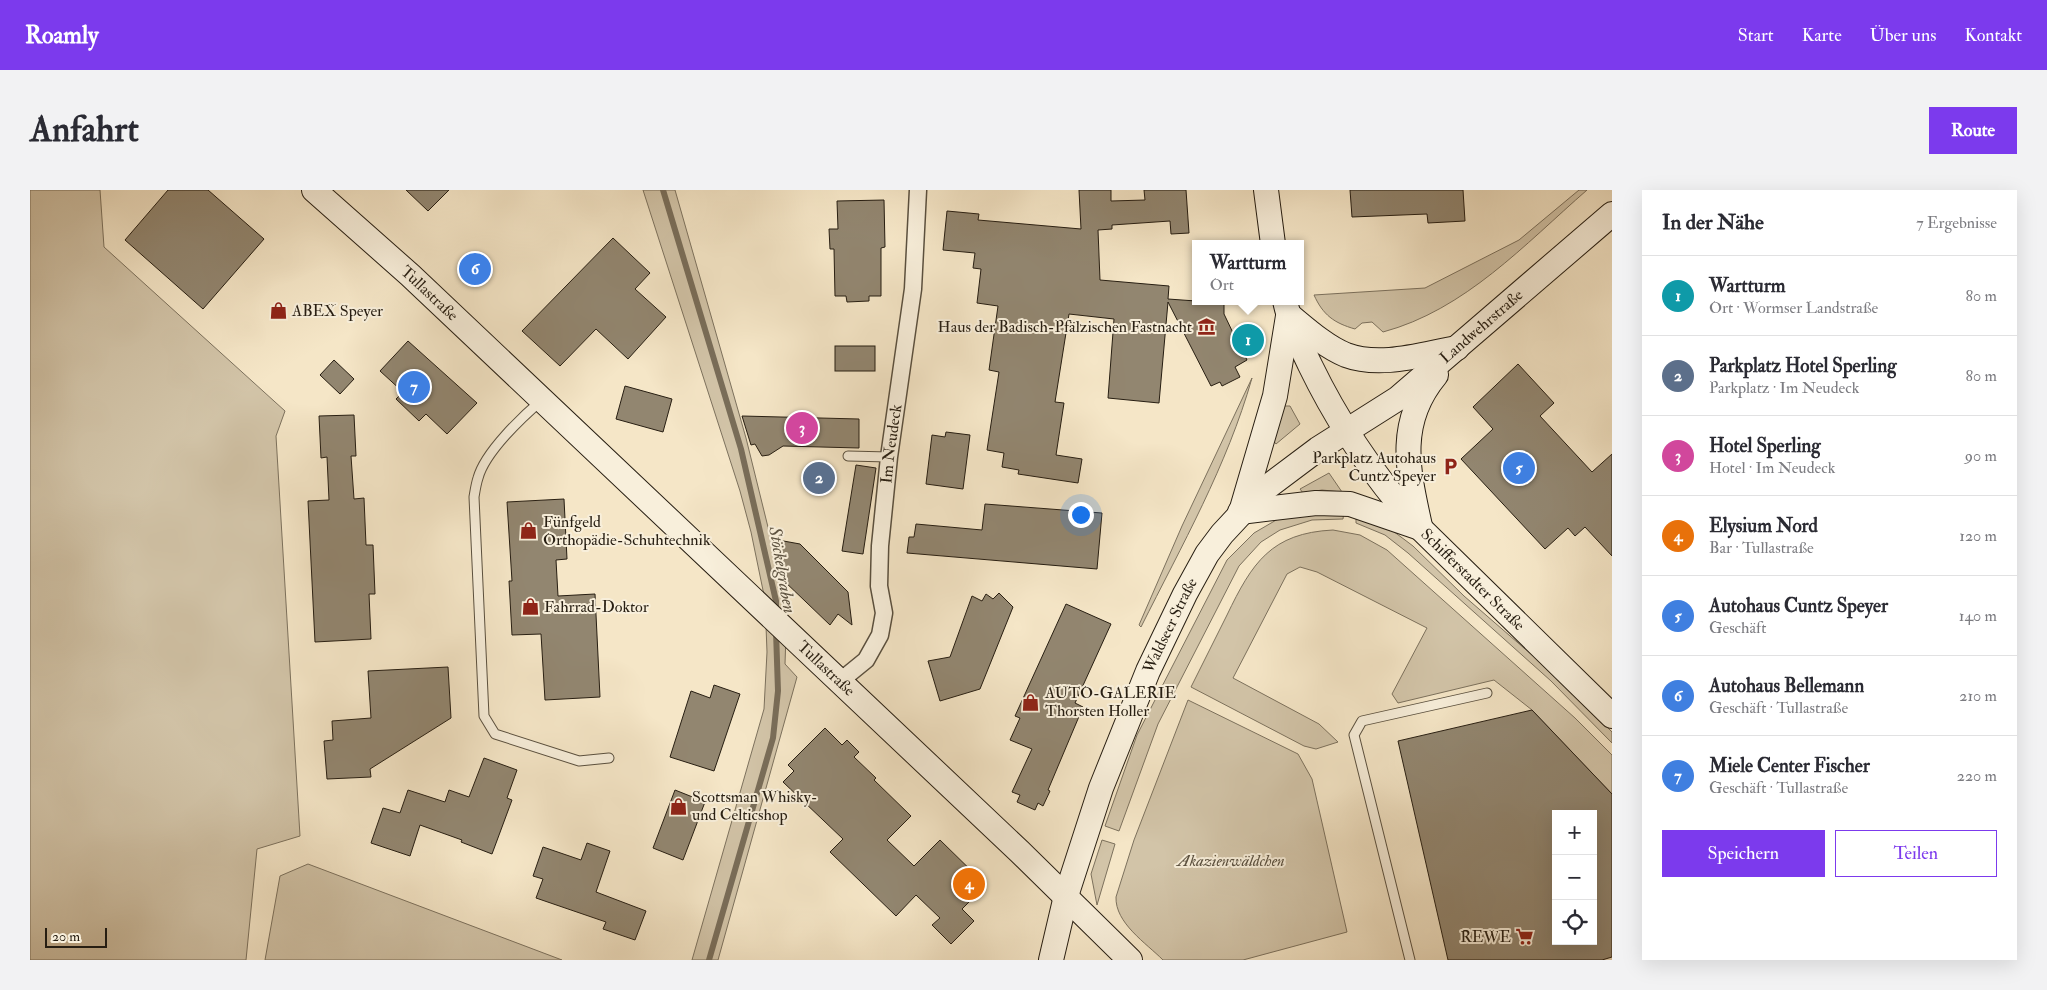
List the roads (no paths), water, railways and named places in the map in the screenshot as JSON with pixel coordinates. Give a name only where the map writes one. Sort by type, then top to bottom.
[{"type":"main road","name":"Tullastraße","points":[[314,190],[388,255],[542,400],[796,643],[1066,896],[1130,960]]},
{"type":"main road","points":[[1266,190],[1272,240]]},
{"type":"main road","name":"Landwehrstraße","points":[[1346,432],[1397,400],[1612,214]]},
{"type":"main road","points":[[1286,308],[1345,354],[1361,359],[1400,358],[1459,347]]},
{"type":"main road","points":[[1286,308],[1275,396],[1240,512],[1316,503],[1350,504],[1420,528]]},
{"type":"main road","name":"Schifferstadter Straße","points":[[1286,308],[1327,400],[1366,462],[1420,528],[1612,716]]},
{"type":"main road","points":[[1420,528],[1407,465],[1407,443],[1417,405],[1431,381],[1459,347]]},
{"type":"main road","name":"Waldseer Straße","points":[[1051,960],[1066,896],[1100,788],[1148,671],[1184,594],[1207,554],[1240,512],[1293,466],[1346,432]]},
{"type":"street","name":"Im Neudeck","points":[[839,682],[866,660],[880,635],[884,613],[879,586],[880,546],[889,457],[912,289],[918,190]]},
{"type":"lane","points":[[542,400],[526,414],[494,450],[478,476],[474,497],[484,716],[496,734],[579,761],[609,758]]},
{"type":"lane","points":[[848,456],[889,457]]},
{"type":"lane","points":[[1410,960],[1354,735],[1362,721],[1487,693]]},
{"type":"waterway","name":"Stöckelgraben","points":[[663,190],[741,449],[776,601],[776,611]]},
{"type":"waterway","name":"Stöckelgraben","points":[[709,960],[773,738],[778,691],[776,631]]},
{"type":"place","name":"Autohaus Bellemann","points":[[475,269]]},
{"type":"place","name":"ABEX Speyer","points":[[278,311]]},
{"type":"place","name":"Haus der Badisch-Pfälzischen Fastnacht","points":[[1206,327]]},
{"type":"place","name":"Wartturm","points":[[1248,340]]},
{"type":"place","name":"Miele Center Fischer","points":[[414,387]]},
{"type":"place","name":"Hotel Sperling","points":[[802,428]]},
{"type":"place","name":"Parkplatz Autohaus Cuntz Speyer","points":[[1450,467]]},
{"type":"place","name":"Autohaus Cuntz Speyer","points":[[1519,468]]},
{"type":"place","name":"Parkplatz Hotel Sperling","points":[[819,478]]},
{"type":"place","name":"Fünfgeld Orthopädie-Schuhtechnik","points":[[529,531]]},
{"type":"place","name":"Fahrrad-Doktor","points":[[530,607]]},
{"type":"place","name":"AUTO-GALERIE Thorsten Holler","points":[[1031,702]]},
{"type":"place","name":"Scottsman Whisky- und Celticshop","points":[[678,806]]},
{"type":"place","name":"Elysium Nord","points":[[969,884]]},
{"type":"place","name":"REWE","points":[[1525,937]]},
{"type":"park label","name":"Akazienwäldchen","points":[[1231,861]]}]
